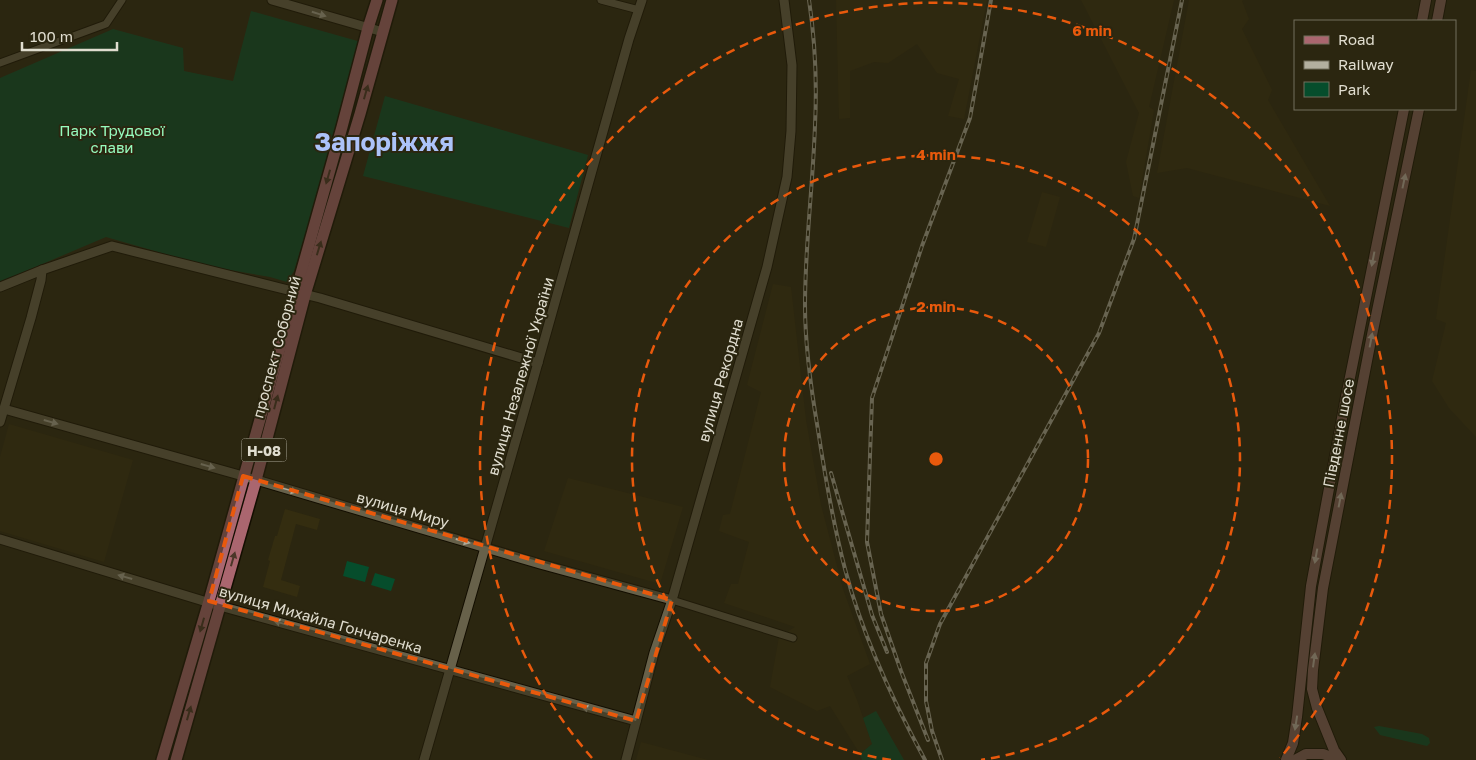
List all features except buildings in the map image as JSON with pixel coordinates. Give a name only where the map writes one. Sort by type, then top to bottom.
[{"type":"main road","name":"проспект Соборний","points":[[176,760],[256,480],[339,136],[377,0]]},
{"type":"main road","name":"проспект Соборний","points":[[162,760],[243,476],[300,293],[360,114],[391,0]]},
{"type":"main road","points":[[1422,20],[1426,0]]},
{"type":"main road","points":[[1437,20],[1442,0]]},
{"type":"main road","name":"Південне шосе","points":[[1286,760],[1293,742],[1297,716],[1310,586],[1344,402],[1404,110]]},
{"type":"main road","name":"Південне шосе","points":[[1340,760],[1317,708],[1312,689],[1313,670],[1323,588],[1419,110]]},
{"type":"main road","points":[[1379,232],[1393,234]]},
{"type":"main road","points":[[1344,402],[1358,406]]},
{"type":"main road","points":[[1295,760],[1306,754],[1323,754],[1340,760]]},
{"type":"street","points":[[0,63],[106,24],[122,0]]},
{"type":"street","points":[[272,0],[383,32]]},
{"type":"street","points":[[601,0],[639,10],[648,0]]},
{"type":"street","name":"вулиця Незалежної України","points":[[424,760],[629,39],[642,0]]},
{"type":"street","name":"вулиця Рекордна","points":[[626,760],[654,653],[672,600],[767,267],[787,178],[792,131],[792,65],[784,0]]},
{"type":"street","points":[[0,287],[42,270],[112,246],[300,293],[538,363]]},
{"type":"street","points":[[0,422],[31,318],[42,270]]},
{"type":"street","name":"вулиця Миру","points":[[4,409],[243,476],[540,564],[672,600],[793,638]]},
{"type":"street","name":"вулиця Михайла Гончаренка","points":[[0,539],[220,606],[636,722]]},
{"type":"highlighted area","points":[[243,476],[672,600],[636,721],[209,601]]},
{"type":"shaded area","points":[[836,0],[987,0],[964,119],[948,116],[959,79],[937,73],[917,44],[888,63],[874,62],[850,71],[850,118],[839,119]]},
{"type":"shaded area","points":[[1081,0],[1174,0],[1149,107],[1154,110],[1139,198],[1133,196],[1126,162],[1139,113]]},
{"type":"shaded area","points":[[1189,0],[1243,0],[1249,19],[1242,29],[1272,90],[1268,100],[1330,206],[1187,168],[1157,173]]},
{"type":"shaded area","points":[[1471,70],[1476,71],[1476,437],[1449,408],[1432,381],[1446,323],[1436,319]]},
{"type":"shaded area","points":[[1042,192],[1060,197],[1046,247],[1027,242]]},
{"type":"shaded area","points":[[773,284],[791,287],[806,420],[821,505],[843,589],[870,664],[847,676],[872,744],[860,754],[830,706],[817,711],[770,687],[779,637],[795,627],[724,603],[731,584],[738,584],[749,542],[719,531],[723,515],[730,514],[761,392],[747,385]]},
{"type":"shaded area","points":[[9,424],[133,460],[104,562],[0,531],[0,457]]},
{"type":"shaded area","points":[[568,478],[683,507],[660,584],[544,551]]},
{"type":"shaded area","points":[[285,509],[320,519],[317,530],[296,524],[281,580],[300,586],[297,597],[263,587],[270,561],[268,560]]},
{"type":"shaded area","points":[[641,742],[708,760],[636,760]]},
{"type":"green space","name":"Парк Трудової слави","points":[[251,11],[361,42],[339,126],[294,271],[287,282],[270,277],[207,266],[106,237],[0,282],[0,78],[113,29],[183,48],[184,71],[233,81]]},
{"type":"green space","points":[[385,96],[588,155],[569,228],[363,176]]},
{"type":"green space","points":[[347,561],[369,567],[365,582],[343,576]]},
{"type":"green space","points":[[375,573],[395,579],[391,591],[371,585]]},
{"type":"green space","points":[[876,711],[904,760],[862,760],[860,754],[872,744],[863,718]]},
{"type":"green space","points":[[1379,726],[1422,734],[1429,738],[1430,743],[1427,746],[1380,735],[1374,727]]},
{"type":"railway","points":[[809,0],[816,78],[816,110],[806,260],[805,321],[807,352],[823,465],[841,552],[860,618],[879,667],[925,760]]},
{"type":"railway","points":[[928,740],[881,614],[867,542],[872,398],[922,246],[970,118],[991,0]]},
{"type":"railway","points":[[942,760],[932,731],[926,701],[926,663],[940,624],[1099,333],[1134,239],[1182,0]]},
{"type":"railway","points":[[831,473],[872,615],[887,652]]},
{"type":"district","name":"Запоріжжя","points":[[384,141]]}]
